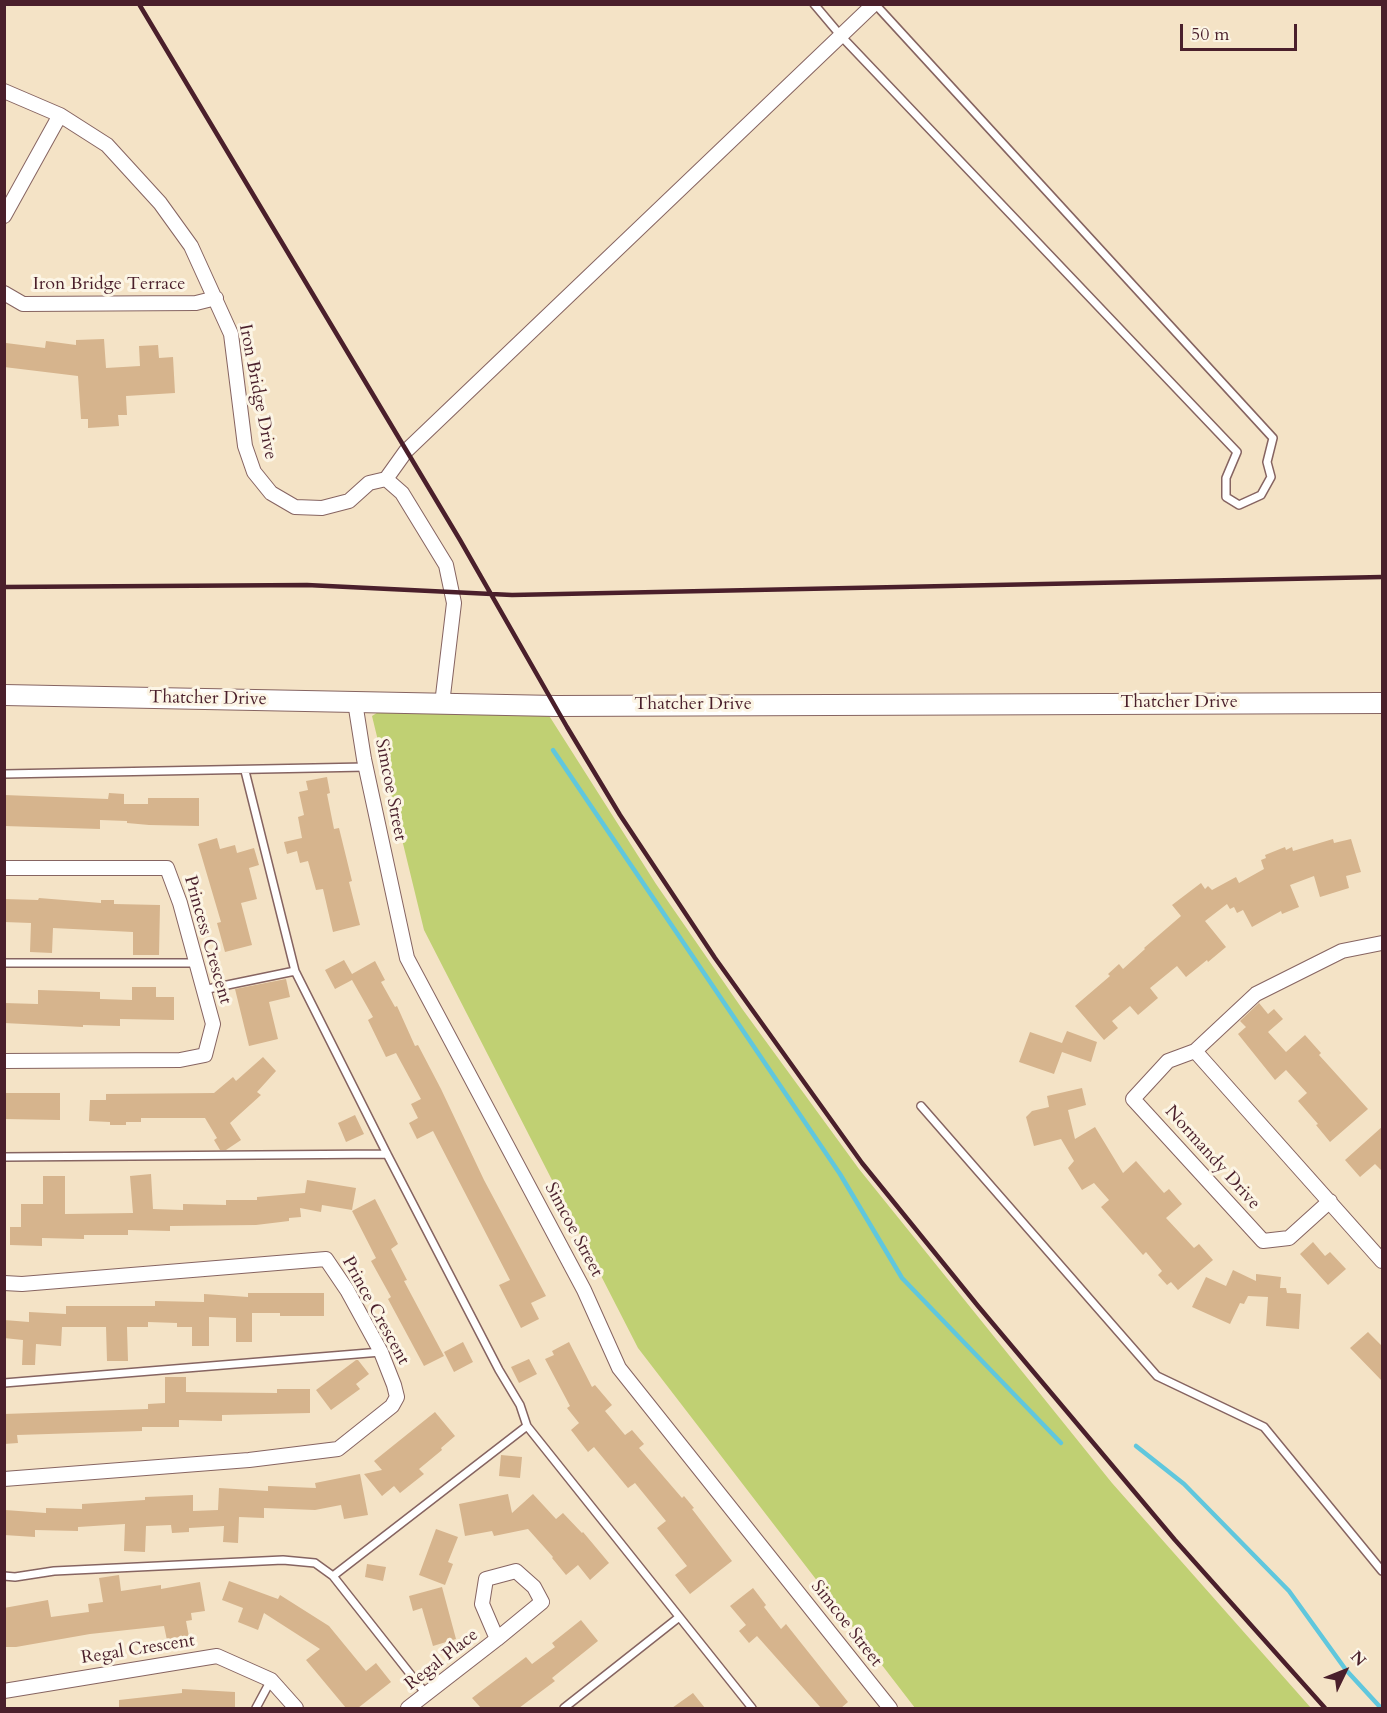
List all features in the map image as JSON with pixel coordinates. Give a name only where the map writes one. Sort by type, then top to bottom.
[{"type":"main road","name":"Thatcher Drive","points":[[4,695],[556,706],[1383,703]]},
{"type":"street","points":[[442,704],[454,603],[446,565],[402,494],[386,479],[406,451],[874,4]]},
{"type":"street","name":"Iron Bridge Drive","points":[[4,91],[60,115],[107,145],[160,203],[191,246],[231,334],[245,446],[254,472],[271,494],[295,507],[322,508],[349,501],[369,483],[386,479]]},
{"type":"street","points":[[4,216],[60,115]]},
{"type":"street","name":"Iron Bridge Terrace","points":[[4,293],[23,304],[196,303],[216,298]]},
{"type":"street","name":"Simcoe Street","points":[[355,702],[366,768],[407,958],[584,1290],[619,1368],[890,1708]]},
{"type":"street","name":"Princess Crescent","points":[[4,868],[167,868],[180,903],[213,1024],[205,1054],[180,1060],[4,1061]]},
{"type":"street","name":"Normandy Drive","points":[[1330,1201],[1289,1238],[1263,1241],[1133,1099],[1168,1061],[1195,1051],[1256,994],[1342,951],[1383,943]]},
{"type":"street","points":[[1195,1051],[1383,1261]]},
{"type":"street","name":"Prince Crescent","points":[[4,1282],[22,1284],[326,1259],[347,1290],[381,1352],[397,1397],[392,1406],[338,1449],[249,1460],[4,1479]]},
{"type":"street","name":"Regal Place","points":[[408,1708],[497,1639],[542,1602],[534,1587],[516,1571],[486,1579],[482,1604],[497,1639]]},
{"type":"street","name":"Regal Crescent","points":[[4,1691],[217,1656],[271,1680],[296,1708]]},
{"type":"lane","points":[[814,4],[841,36],[1237,452],[1226,478],[1226,497],[1239,505],[1261,495],[1271,477],[1268,462],[1273,438],[874,4]]},
{"type":"lane","points":[[4,774],[366,768]]},
{"type":"lane","points":[[245,771],[295,971],[387,1154],[499,1370],[520,1405],[527,1426],[752,1708]]},
{"type":"lane","points":[[4,963],[195,963]]},
{"type":"lane","points":[[204,990],[295,971]]},
{"type":"lane","points":[[921,1106],[1157,1376],[1264,1427],[1383,1572]]},
{"type":"lane","points":[[4,1157],[387,1154]]},
{"type":"lane","points":[[4,1383],[381,1352]]},
{"type":"lane","points":[[333,1576],[527,1426]]},
{"type":"lane","points":[[4,1576],[15,1577],[54,1571],[283,1560],[315,1563],[333,1576],[426,1694]]},
{"type":"lane","points":[[564,1708],[678,1618]]},
{"type":"lane","points":[[256,1708],[271,1680]]},
{"type":"green space","points":[[383,709],[548,714],[656,884],[743,1010],[859,1169],[1112,1483],[1311,1708],[915,1708],[638,1348],[424,930],[372,716]]},
{"type":"building","points":[[104,339],[106,368],[140,366],[139,346],[158,345],[159,358],[173,357],[175,393],[126,396],[127,415],[118,415],[119,426],[88,428],[88,419],[81,419],[78,376],[4,367],[6,343],[45,348],[46,341],[76,345],[76,340]]},
{"type":"building","points":[[327,777],[330,793],[327,794],[334,829],[339,828],[360,925],[333,932],[323,889],[316,890],[308,861],[300,863],[297,851],[287,854],[284,842],[302,838],[298,817],[304,815],[299,792],[308,790],[306,781]]},
{"type":"building","points":[[109,793],[124,794],[124,804],[148,804],[148,798],[199,798],[199,826],[149,825],[100,820],[100,829],[4,826],[4,795],[108,799]]},
{"type":"building","points":[[217,838],[220,849],[235,845],[237,853],[254,848],[259,865],[249,868],[257,899],[241,903],[252,945],[225,952],[217,923],[221,922],[198,844]]},
{"type":"building","points":[[1333,839],[1334,843],[1351,839],[1361,872],[1346,876],[1349,888],[1320,897],[1314,876],[1290,885],[1299,907],[1282,914],[1281,911],[1252,927],[1243,910],[1237,913],[1234,907],[1230,909],[1227,904],[1205,921],[1226,947],[1186,977],[1177,966],[1150,988],[1158,998],[1138,1015],[1130,1006],[1112,1021],[1118,1028],[1104,1040],[1075,1006],[1110,976],[1108,974],[1119,964],[1123,969],[1181,916],[1172,905],[1201,883],[1205,889],[1208,886],[1212,890],[1236,877],[1239,883],[1264,869],[1261,860],[1266,858],[1265,855],[1285,847],[1286,850],[1292,847],[1293,851]]},
{"type":"building","points":[[39,898],[101,903],[101,900],[114,900],[114,904],[160,905],[159,955],[133,955],[133,932],[53,928],[52,953],[30,952],[31,923],[4,922],[4,899],[38,900]]},
{"type":"building","points":[[344,960],[352,974],[375,961],[385,980],[381,982],[395,1007],[397,1006],[415,1046],[418,1045],[484,1180],[546,1296],[531,1303],[539,1319],[521,1328],[499,1285],[510,1280],[433,1131],[417,1139],[409,1123],[418,1118],[411,1104],[421,1099],[396,1053],[386,1057],[368,1020],[373,1017],[352,980],[335,989],[325,970]]},
{"type":"building","points":[[286,979],[290,997],[269,1002],[278,1039],[249,1046],[235,989]]},
{"type":"building","points":[[132,987],[156,987],[156,997],[174,997],[174,1020],[120,1019],[120,1026],[83,1025],[83,1027],[4,1023],[4,1003],[38,1004],[38,990],[100,992],[100,999],[132,1000]]},
{"type":"building","points":[[1259,1003],[1268,1014],[1274,1009],[1283,1019],[1268,1032],[1286,1052],[1305,1035],[1321,1053],[1319,1055],[1368,1109],[1330,1142],[1298,1101],[1307,1093],[1286,1070],[1275,1080],[1238,1034],[1246,1027],[1240,1021]]},
{"type":"building","points":[[1067,1031],[1097,1042],[1091,1062],[1062,1052],[1054,1074],[1019,1062],[1030,1032],[1062,1043]]},
{"type":"building","points":[[263,1057],[276,1071],[257,1092],[261,1095],[230,1123],[241,1140],[226,1150],[220,1150],[214,1140],[217,1138],[205,1118],[141,1118],[141,1122],[126,1122],[126,1125],[89,1121],[90,1100],[106,1100],[106,1094],[214,1093],[233,1077],[236,1081]]},
{"type":"building","points":[[1082,1088],[1086,1105],[1068,1110],[1075,1139],[1095,1127],[1123,1173],[1136,1161],[1164,1193],[1169,1189],[1182,1204],[1166,1218],[1194,1248],[1199,1244],[1213,1260],[1178,1290],[1171,1282],[1167,1285],[1158,1275],[1162,1271],[1146,1252],[1143,1255],[1101,1207],[1109,1200],[1094,1183],[1082,1190],[1068,1168],[1074,1161],[1061,1139],[1034,1146],[1026,1117],[1032,1111],[1049,1107],[1047,1096]]},
{"type":"building","points":[[4,1093],[60,1093],[60,1120],[4,1119]]},
{"type":"building","points":[[355,1115],[364,1134],[346,1142],[338,1123]]},
{"type":"building","points":[[1383,1126],[1383,1172],[1375,1164],[1360,1177],[1345,1160]]},
{"type":"building","points":[[151,1174],[153,1209],[183,1210],[183,1204],[226,1205],[226,1200],[257,1200],[257,1197],[305,1193],[307,1180],[356,1188],[352,1210],[322,1205],[321,1212],[300,1208],[301,1217],[289,1218],[289,1221],[256,1225],[170,1226],[170,1231],[128,1230],[128,1235],[84,1235],[84,1239],[42,1238],[42,1246],[10,1245],[10,1227],[21,1227],[21,1204],[43,1204],[43,1176],[65,1176],[65,1214],[133,1213],[130,1176]]},
{"type":"building","points":[[375,1199],[398,1244],[391,1249],[407,1280],[404,1281],[444,1356],[424,1366],[388,1299],[391,1297],[371,1261],[376,1258],[352,1211]]},
{"type":"building","points":[[1313,1242],[1325,1256],[1330,1252],[1346,1269],[1328,1285],[1300,1254]]},
{"type":"building","points":[[1233,1270],[1256,1281],[1256,1274],[1281,1277],[1280,1288],[1286,1288],[1287,1293],[1301,1294],[1299,1329],[1266,1326],[1268,1297],[1248,1296],[1244,1304],[1240,1303],[1230,1324],[1192,1307],[1206,1277],[1226,1286]]},
{"type":"building","points":[[248,1293],[324,1293],[324,1316],[280,1316],[280,1313],[252,1313],[252,1342],[236,1342],[236,1318],[209,1317],[209,1346],[192,1346],[192,1327],[177,1327],[177,1323],[148,1322],[148,1327],[127,1327],[128,1361],[107,1361],[106,1327],[62,1327],[61,1346],[36,1344],[35,1365],[22,1365],[23,1340],[4,1338],[4,1320],[29,1322],[29,1312],[66,1314],[66,1306],[155,1306],[155,1301],[204,1302],[204,1294],[248,1297]]},
{"type":"building","points":[[1368,1332],[1383,1347],[1383,1382],[1350,1348]]},
{"type":"building","points":[[463,1342],[473,1362],[454,1372],[444,1352]]},
{"type":"building","points":[[569,1342],[592,1387],[595,1385],[612,1405],[605,1411],[625,1435],[632,1430],[644,1444],[639,1448],[682,1498],[684,1496],[694,1508],[692,1509],[732,1561],[690,1594],[675,1575],[687,1566],[657,1528],[666,1521],[635,1483],[628,1488],[594,1447],[588,1452],[571,1430],[579,1423],[567,1408],[570,1406],[545,1359],[554,1355],[552,1351]]},
{"type":"building","points":[[529,1359],[537,1374],[519,1383],[511,1367]]},
{"type":"building","points":[[356,1360],[369,1374],[356,1384],[360,1389],[331,1410],[316,1390]]},
{"type":"building","points":[[165,1377],[186,1377],[186,1392],[277,1393],[277,1389],[310,1389],[310,1413],[222,1415],[222,1421],[179,1420],[179,1427],[142,1427],[142,1431],[17,1435],[18,1443],[4,1444],[4,1414],[148,1409],[148,1404],[165,1403]]},
{"type":"building","points":[[435,1412],[455,1436],[419,1469],[424,1474],[400,1493],[394,1486],[382,1496],[364,1474],[382,1470],[374,1461]]},
{"type":"building","points":[[501,1455],[522,1457],[520,1478],[499,1476]]},
{"type":"building","points":[[360,1474],[368,1515],[344,1519],[341,1505],[315,1510],[264,1508],[264,1518],[239,1517],[238,1543],[223,1542],[224,1526],[189,1528],[189,1532],[172,1533],[171,1525],[146,1526],[145,1552],[124,1551],[125,1524],[78,1527],[78,1531],[35,1530],[35,1537],[4,1535],[5,1510],[46,1513],[46,1508],[82,1509],[82,1504],[145,1500],[145,1497],[193,1495],[193,1511],[218,1510],[219,1488],[268,1491],[268,1486],[316,1488],[315,1483]]},
{"type":"building","points":[[508,1494],[512,1513],[533,1494],[556,1519],[563,1513],[583,1532],[609,1563],[590,1580],[578,1565],[566,1575],[528,1529],[494,1536],[492,1531],[465,1536],[459,1504]]},
{"type":"building","points":[[436,1529],[458,1537],[448,1562],[453,1564],[445,1585],[419,1575]]},
{"type":"building","points":[[367,1564],[386,1567],[383,1581],[365,1577]]},
{"type":"building","points":[[119,1575],[121,1591],[161,1585],[161,1589],[200,1582],[205,1611],[191,1613],[192,1620],[186,1621],[190,1642],[168,1645],[164,1626],[4,1647],[4,1608],[48,1600],[51,1617],[89,1612],[88,1604],[103,1602],[99,1578]]},
{"type":"building","points":[[229,1581],[278,1599],[280,1595],[329,1626],[366,1671],[376,1663],[391,1682],[358,1708],[346,1708],[306,1660],[320,1649],[264,1613],[258,1630],[238,1622],[243,1608],[222,1600]]},
{"type":"building","points":[[442,1587],[456,1639],[433,1646],[422,1608],[413,1611],[409,1596]]},
{"type":"building","points":[[753,1588],[781,1629],[786,1624],[848,1702],[841,1708],[821,1708],[757,1636],[749,1643],[739,1631],[746,1625],[730,1606]]},
{"type":"building","points":[[581,1620],[598,1641],[552,1678],[555,1681],[519,1708],[481,1708],[472,1698],[526,1657],[532,1664],[555,1647],[552,1643]]},
{"type":"building","points":[[182,1689],[235,1692],[235,1708],[119,1708],[119,1700],[182,1693]]},
{"type":"building","points":[[693,1693],[705,1708],[672,1708]]},
{"type":"waterway","points":[[553,750],[840,1174],[902,1278],[1061,1443]]},
{"type":"waterway","points":[[1136,1446],[1184,1484],[1289,1591],[1346,1670],[1381,1708]]},
{"type":"railway","points":[[139,4],[460,540],[620,815],[715,958],[862,1163],[978,1306],[1175,1540],[1325,1708]]},
{"type":"railway","points":[[4,587],[307,585],[512,595],[1382,577]]}]
